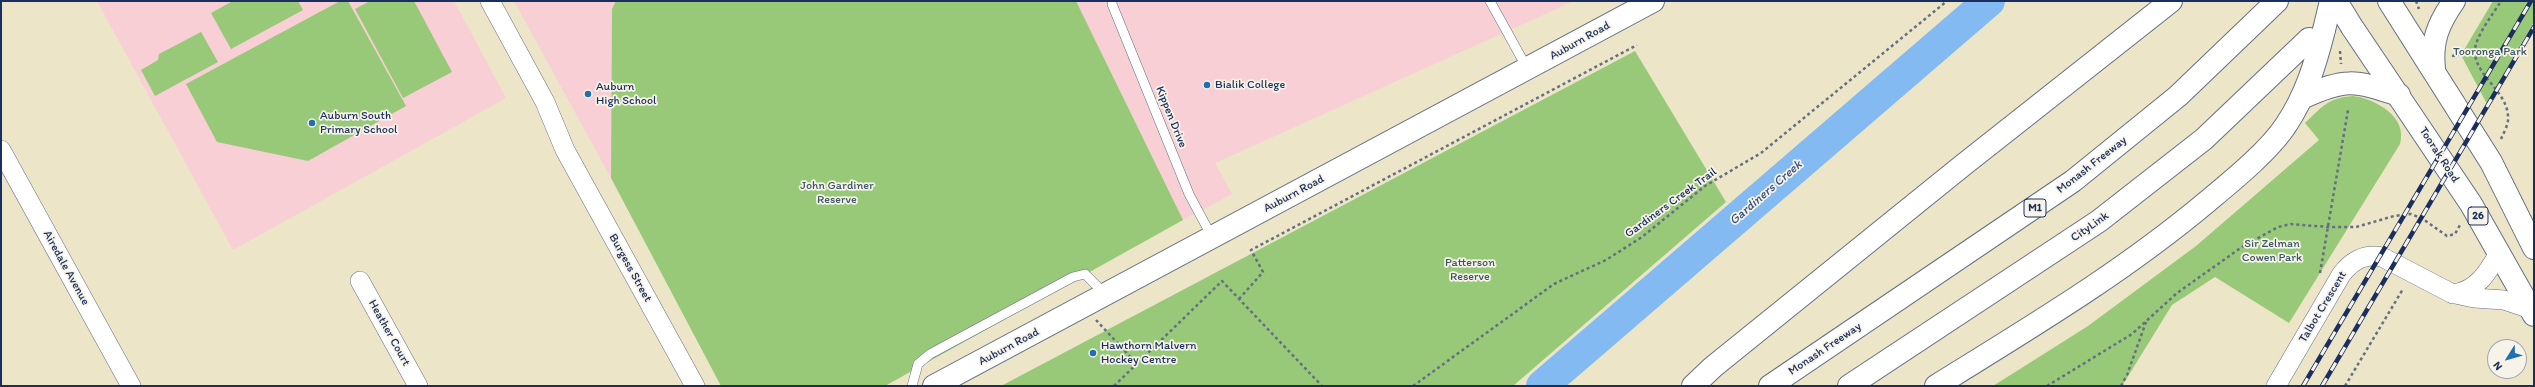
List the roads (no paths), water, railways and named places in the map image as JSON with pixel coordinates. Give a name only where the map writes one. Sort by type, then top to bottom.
[{"type":"main road","name":"Auburn Road","points":[[934,386],[1653,1]]},
{"type":"main road","points":[[1693,386],[1713,367],[1865,243],[2171,1]]},
{"type":"main road","name":"Monash Freeway","points":[[1770,386],[2073,181],[2178,96],[2277,1]]},
{"type":"main road","points":[[1936,386],[2069,304],[2168,235],[2233,180],[2285,127],[2302,98],[2314,70],[2331,1]]},
{"type":"main road","name":"Toorak Road","points":[[2336,1],[2471,204],[2532,312]]},
{"type":"main road","points":[[2389,1],[2434,69],[2529,226],[2534,248]]},
{"type":"main road","points":[[2434,69],[2432,49],[2438,28],[2454,1]]},
{"type":"main road","name":"CityLink","points":[[1849,386],[2099,221],[2204,139],[2309,39]]},
{"type":"main road","points":[[2302,98],[2343,82],[2367,84],[2399,95]]},
{"type":"street","name":"Burgess Street","points":[[477,1],[535,107],[565,150]]},
{"type":"street","name":"Burgess Street","points":[[490,1],[544,102],[565,150],[696,386]]},
{"type":"street","name":"Airedale Avenue","points":[[1,150],[131,386]]},
{"type":"street","points":[[2453,294],[2466,291],[2478,282],[2499,253]]},
{"type":"street","name":"Talbot Crescent","points":[[2276,386],[2347,267],[2361,258],[2378,256],[2453,294],[2474,298],[2504,300],[2532,312]]},
{"type":"street","name":"Heather Court","points":[[360,281],[418,386]]},
{"type":"lane","points":[[1490,1],[1528,69]]},
{"type":"lane","name":"Kippen Drive","points":[[1112,4],[1189,194],[1212,238]]},
{"type":"lane","points":[[912,386],[918,364],[930,354],[1073,277],[1085,274],[1106,295]]},
{"type":"waterway","name":"Gardiners Creek","points":[[1542,386],[1989,1]]},
{"type":"railway","points":[[2303,386],[2531,1]]},
{"type":"railway","points":[[2322,386],[2534,27]]},
{"type":"place","name":"Bialik College","points":[[1207,85]]},
{"type":"place","name":"Auburn High School","points":[[588,94]]},
{"type":"place","name":"Auburn South Primary School","points":[[312,123]]},
{"type":"place","name":"Hawthorn Malvern Hockey Centre","points":[[1093,353]]},
{"type":"park label","name":"Tooronga Park","points":[[2490,52]]},
{"type":"park label","name":"John Gardiner Reserve","points":[[837,193]]},
{"type":"park label","name":"Sir Zelman Cowen Park","points":[[2272,251]]},
{"type":"park label","name":"Patterson Reserve","points":[[1470,270]]}]
